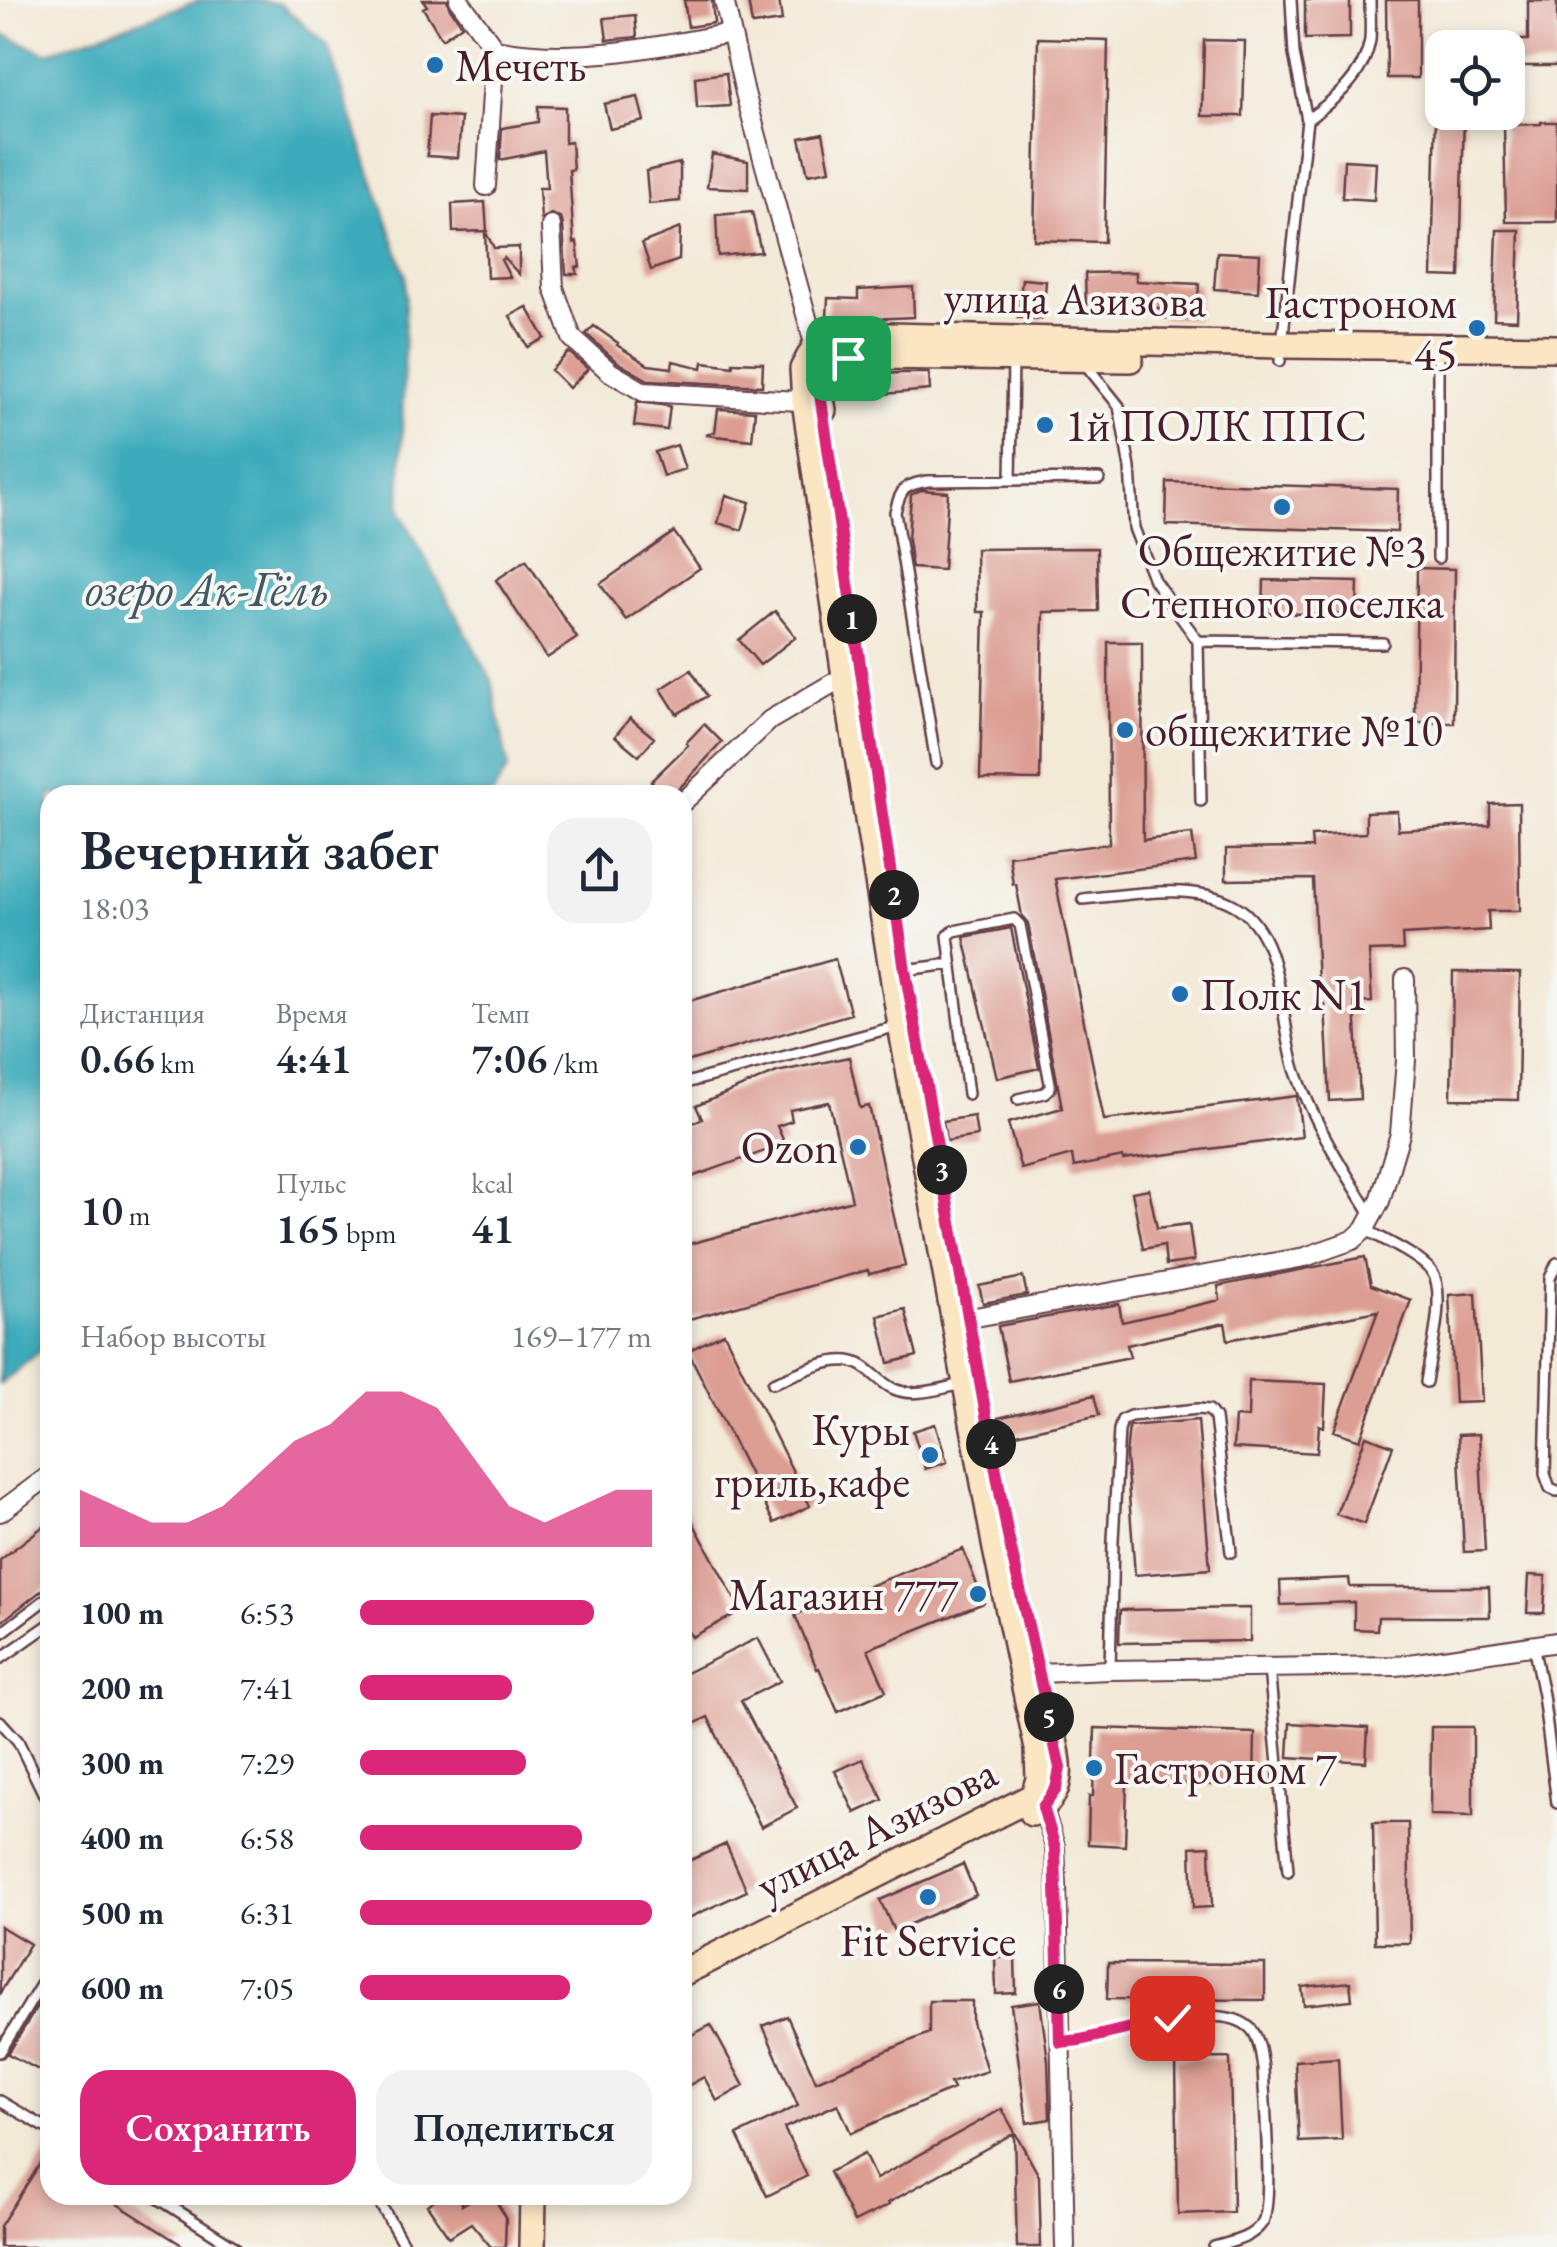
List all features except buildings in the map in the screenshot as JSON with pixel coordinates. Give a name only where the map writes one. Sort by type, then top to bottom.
[{"type":"main road","name":"улица Азизова","points":[[692,1981],[1043,1807],[1056,1789],[1060,1768],[1004,1517],[905,970],[814,402],[803,369],[814,348],[846,335],[1557,363]]},
{"type":"main road","name":"улица Азизова","points":[[692,1968],[1034,1796],[1039,1779],[1038,1749],[996,1549],[901,1025],[845,676],[814,402],[823,372],[848,358],[867,356],[1076,358],[1557,348]]},
{"type":"main road","points":[[532,2247],[534,2205]]},
{"type":"main road","points":[[546,2205],[546,2247]]},
{"type":"street","points":[[459,0],[495,49],[486,186]]},
{"type":"street","points":[[724,0],[745,93],[823,372]]},
{"type":"street","points":[[495,49],[527,55],[598,54],[731,33]]},
{"type":"street","points":[[552,226],[554,288],[572,338],[610,372],[644,392],[814,402]]},
{"type":"street","points":[[692,794],[770,720],[845,676]]},
{"type":"street","points":[[970,1318],[1305,1258],[1353,1240],[1369,1223],[1380,1201],[1400,1134],[1406,1060],[1405,980]]},
{"type":"street","points":[[0,1512],[40,1482]]},
{"type":"street","points":[[1038,1674],[1396,1666],[1557,1642]]},
{"type":"street","points":[[1043,1807],[1055,1848],[1065,2247]]},
{"type":"lane","points":[[1281,353],[1307,120],[1294,54],[1291,0]]},
{"type":"lane","points":[[1307,120],[1342,93],[1362,67],[1370,40],[1370,0]]},
{"type":"lane","points":[[1010,480],[1013,358]]},
{"type":"lane","points":[[1076,358],[1090,368],[1119,406],[1130,468],[1134,528],[1154,580],[1198,641],[1201,801]]},
{"type":"lane","points":[[1438,361],[1438,558]]},
{"type":"lane","points":[[936,763],[895,512],[899,494],[908,484],[928,480],[1099,478]]},
{"type":"lane","points":[[1198,641],[1383,643]]},
{"type":"lane","points":[[1084,899],[1160,892],[1202,894],[1234,904],[1254,922],[1269,951],[1284,1004],[1296,1072],[1369,1223],[1432,1272],[1438,1290],[1426,1382]]},
{"type":"lane","points":[[968,1094],[948,940],[951,932],[1010,919],[1018,921],[1050,1084],[1044,1093],[1018,1099]]},
{"type":"lane","points":[[905,970],[951,964]]},
{"type":"lane","points":[[692,1081],[901,1025]]},
{"type":"lane","points":[[1557,1264],[1550,1278],[1545,1474],[1550,1488],[1557,1491]]},
{"type":"lane","points":[[773,1383],[843,1360],[861,1364],[891,1388],[911,1393],[966,1384]]},
{"type":"lane","points":[[1110,1670],[1113,1540],[1122,1420],[1130,1416],[1209,1410],[1215,1418],[1232,1552]]},
{"type":"lane","points":[[0,1634],[40,1604]]},
{"type":"lane","points":[[0,1659],[40,1631]]},
{"type":"lane","points":[[1533,1645],[1557,1803]]},
{"type":"lane","points":[[1269,1668],[1288,1871]]},
{"type":"lane","points":[[0,1721],[18,1741],[40,1786]]},
{"type":"lane","points":[[0,2052],[40,1986]]},
{"type":"lane","points":[[1060,2042],[1093,2038],[1172,2018],[1232,2019],[1254,2032],[1263,2068],[1265,2219],[1254,2232],[1214,2247]]},
{"type":"lane","points":[[0,2101],[40,2124]]},
{"type":"lane","points":[[169,2205],[236,2247]]},
{"type":"lane","points":[[381,2205],[406,2247]]},
{"type":"water","name":"озеро Ак-Гёль","points":[[201,0],[280,4],[327,45],[406,276],[400,511],[492,681],[508,768],[498,785],[40,785],[40,1351],[0,1384],[0,33],[46,53]]},
{"type":"place","name":"Мечеть","points":[[435,65]]},
{"type":"place","name":"Гастроном 45","points":[[1477,328]]},
{"type":"place","name":"1й ПОЛК ППС","points":[[1045,425]]},
{"type":"place","name":"Общежитие №3 Степного поселка","points":[[1282,507]]},
{"type":"place","name":"общежитие №10","points":[[1125,730]]},
{"type":"place","name":"Полк N1","points":[[1180,994]]},
{"type":"place","name":"Ozon","points":[[858,1147]]},
{"type":"place","name":"Куры гриль,кафе","points":[[930,1455]]},
{"type":"place","name":"Магазин 777","points":[[978,1594]]},
{"type":"place","name":"Гастроном 7","points":[[1094,1768]]},
{"type":"place","name":"Fit Service","points":[[928,1897]]},
{"type":"route","points":[[848,358],[823,372],[819,387],[859,668],[905,970],[979,1381],[1019,1592],[1060,1768],[1056,1789],[1043,1807],[1055,1848],[1060,2042],[1172,2018]]}]
